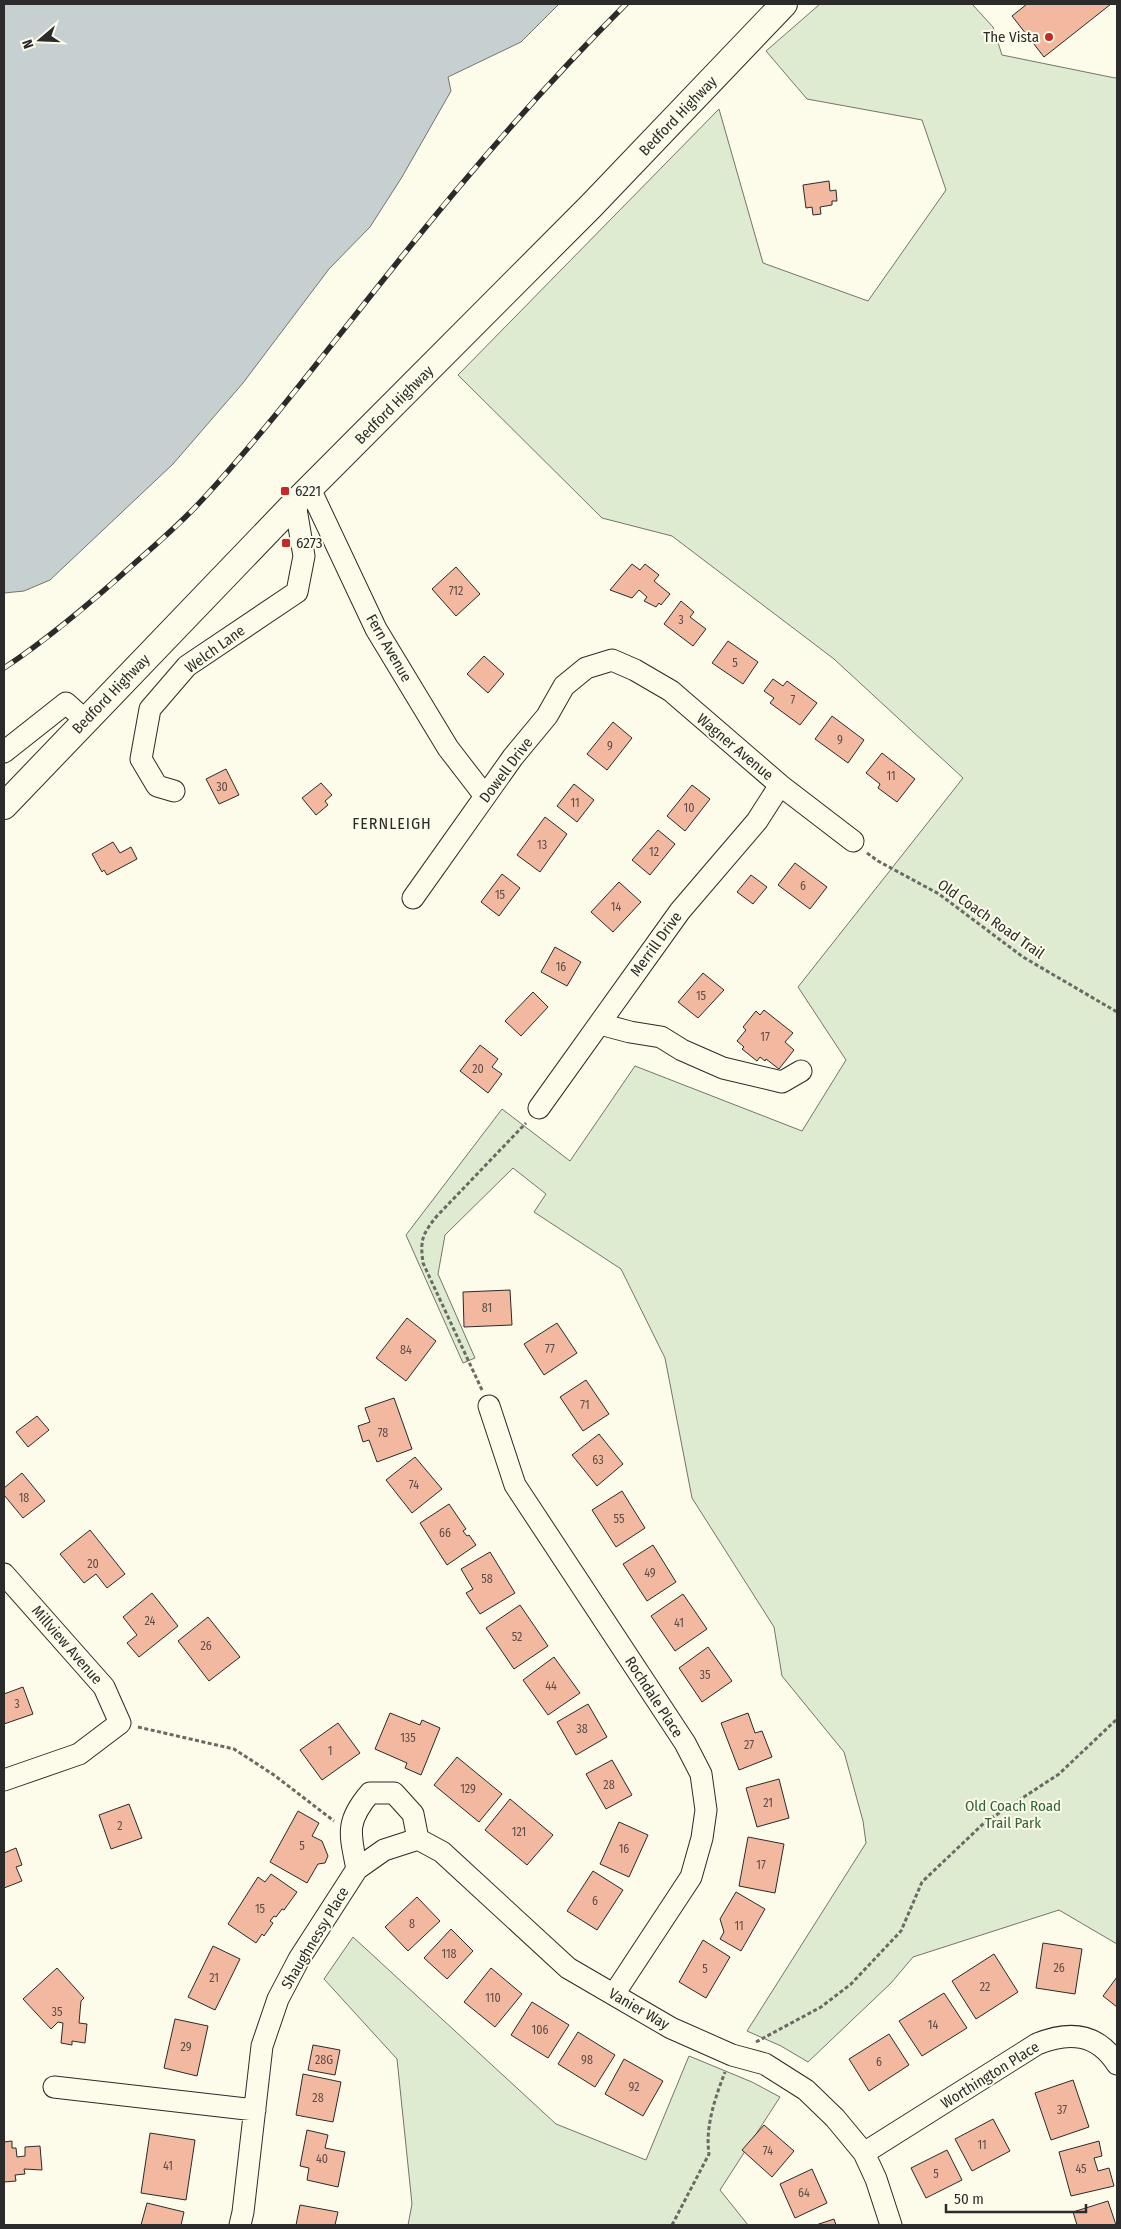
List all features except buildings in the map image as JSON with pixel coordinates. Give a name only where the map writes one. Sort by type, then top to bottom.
[{"type":"main road","name":"Bedford Highway","points":[[4,806],[302,496],[591,206],[784,4]]},
{"type":"street","name":"Welch Lane","points":[[174,792],[156,786],[141,759],[150,709],[187,666],[296,592],[304,556],[302,496]]},
{"type":"street","name":"Fern Avenue","points":[[302,496],[376,629],[448,748],[486,796]]},
{"type":"street","name":"Dowell Drive","points":[[413,898],[513,758],[547,716],[564,686],[586,668],[612,660]]},
{"type":"street","name":"Wagner Avenue","points":[[612,660],[636,670],[671,691],[780,785],[853,841]]},
{"type":"street","points":[[4,752],[66,703],[85,720]]},
{"type":"street","name":"Merrill Drive","points":[[539,1108],[680,911],[757,821],[780,785]]},
{"type":"street","points":[[600,1024],[630,1032],[661,1037],[682,1050],[723,1068],[782,1082],[801,1071]]},
{"type":"street","name":"Rochdale Place","points":[[489,1406],[516,1485],[685,1743],[701,1774],[706,1810],[702,1838],[691,1877],[614,1994]]},
{"type":"street","name":"Millview Avenue","points":[[4,1574],[104,1687],[120,1723]]},
{"type":"street","points":[[4,1780],[80,1754],[120,1723]]},
{"type":"street","points":[[370,1793],[394,1793],[413,1814],[418,1839],[384,1850],[357,1869],[350,1834],[356,1810],[370,1793]]},
{"type":"street","name":"Vanier Way","points":[[418,1839],[442,1852],[568,1968],[671,2028],[732,2055],[765,2064],[806,2090],[835,2118],[864,2153],[876,2180],[891,2225]]},
{"type":"street","name":"Shaughnessy Place","points":[[240,2225],[262,2046],[278,1999],[299,1960],[357,1869]]},
{"type":"street","name":"Worthington Place","points":[[864,2153],[1037,2044],[1052,2038],[1074,2036],[1096,2042],[1110,2053],[1117,2064]]},
{"type":"street","points":[[54,2087],[255,2110]]},
{"type":"path","name":"Old Coach Road Trail","points":[[853,841],[878,861],[939,894],[1023,958],[1117,1012]]},
{"type":"path","points":[[489,1406],[423,1263],[420,1244],[425,1232],[436,1217],[539,1108]]},
{"type":"path","points":[[672,2225],[709,2154],[707,2141],[715,2102],[732,2055],[821,2007],[851,1984],[901,1932],[922,1882],[984,1822],[1059,1774],[1117,1718]]},
{"type":"path","points":[[120,1723],[234,1749],[274,1775],[350,1834]]},
{"type":"green space","name":"Old Coach Road Trail Park","points":[[820,4],[972,4],[993,27],[1002,55],[1117,77],[1117,1944],[1059,1910],[913,1957],[891,1983],[808,2062],[781,2046],[747,2031],[866,1843],[863,1821],[844,1752],[782,1676],[774,1627],[692,1498],[665,1358],[621,1269],[534,1212],[546,1194],[513,1168],[445,1235],[438,1274],[475,1358],[463,1363],[406,1235],[502,1109],[570,1161],[635,1066],[802,1131],[846,1060],[798,987],[963,778],[834,659],[672,536],[602,518],[458,375],[719,109],[763,263],[868,301],[946,190],[922,120],[807,99],[766,51]]},
{"type":"green space","points":[[353,1937],[556,2124],[646,2160],[689,2056],[752,2082],[780,2097],[720,2190],[748,2225],[408,2225],[412,2204],[397,2059],[324,1979]]},
{"type":"shaded area","points":[[4,4],[559,4],[521,42],[448,77],[451,91],[402,177],[370,227],[329,269],[243,383],[173,464],[50,580],[24,591],[4,593]]},
{"type":"railway","points":[[4,668],[39,644],[88,604],[170,532],[203,499],[276,414],[477,166],[565,67],[626,4]]},
{"type":"place","name":"The Vista","points":[[1049,37]]},
{"type":"place","name":"6221","points":[[285,491]]},
{"type":"place","name":"6273","points":[[286,543]]},
{"type":"district","name":"FERNLEIGH","points":[[392,823]]}]
